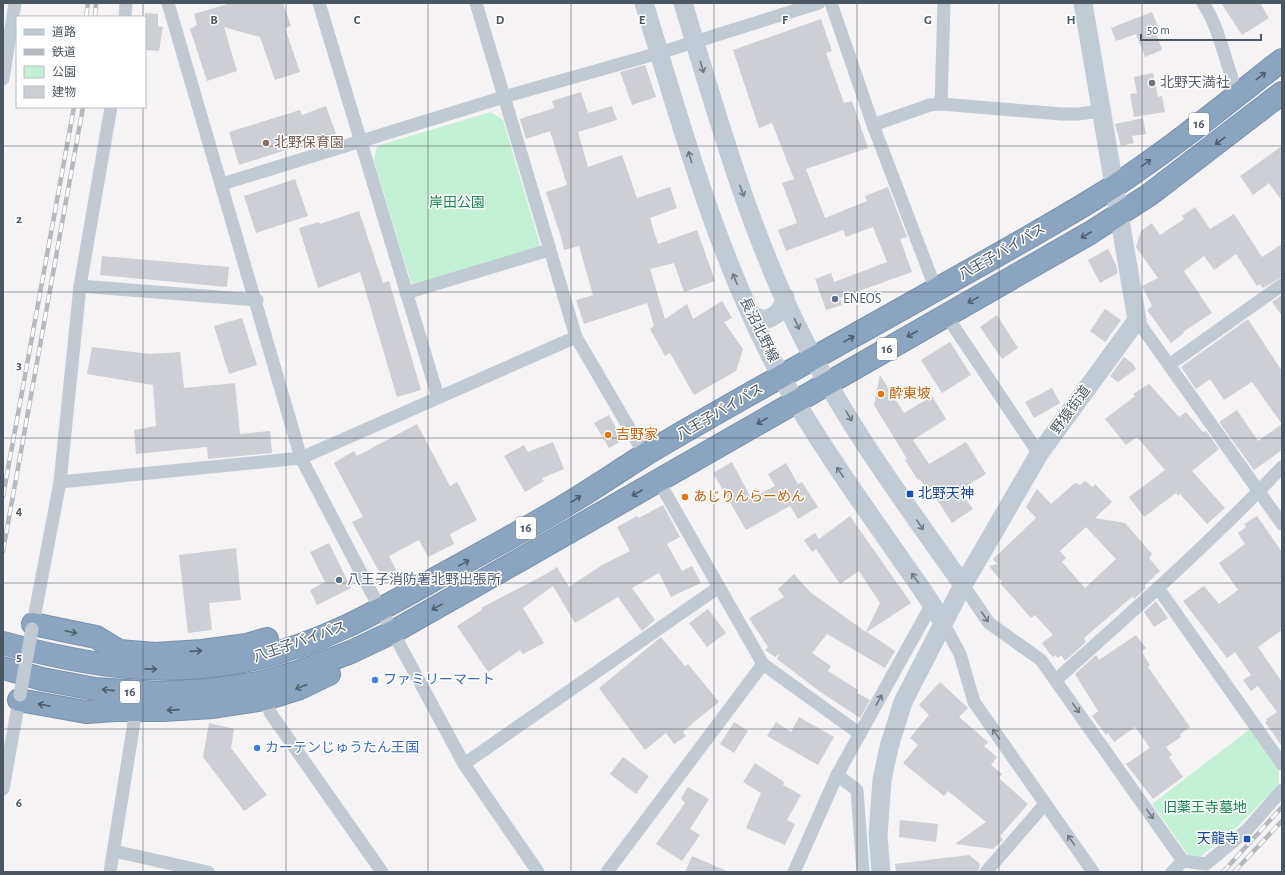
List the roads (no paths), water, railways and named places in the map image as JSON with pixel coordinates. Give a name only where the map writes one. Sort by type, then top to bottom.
[{"type":"highway","name":"八王子バイパス","points":[[3,643],[48,655],[96,665],[155,670],[204,667],[253,659],[287,650],[344,629],[381,610],[569,504],[645,455],[1000,254],[1114,186],[1238,95],[1282,60]]},
{"type":"highway","name":"八王子バイパス","points":[[3,668],[42,680],[125,692],[158,693],[209,690],[259,683],[298,672],[351,652],[393,632],[1120,215],[1149,195],[1282,94]]},
{"type":"highway","points":[[32,627],[96,637],[119,651],[155,654],[202,651],[247,644],[281,636],[351,608],[381,610]]},
{"type":"highway","points":[[19,697],[86,712],[213,707],[265,699],[300,688],[360,660],[375,652],[393,632]]},
{"type":"main road","name":"長沼北野線","points":[[644,3],[705,202],[730,268],[752,316],[795,401],[837,467],[932,604],[943,623]]},
{"type":"main road","points":[[683,3],[734,168],[757,232],[797,325],[828,383],[868,448],[963,585]]},
{"type":"main road","points":[[1083,3],[1137,320]]},
{"type":"main road","points":[[752,316],[765,320],[779,314],[783,308],[785,297]]},
{"type":"main road","name":"野猿街道","points":[[881,872],[878,835],[882,780],[889,747],[903,702],[963,585],[1039,454],[1137,320]]},
{"type":"street","points":[[3,79],[14,20],[15,3]]},
{"type":"street","points":[[125,16],[126,3]]},
{"type":"street","points":[[168,3],[301,458],[464,764],[538,872]]},
{"type":"street","points":[[318,3],[438,397]]},
{"type":"street","points":[[476,3],[576,337],[645,455]]},
{"type":"street","points":[[222,184],[504,97],[659,53],[819,3]]},
{"type":"street","points":[[831,3],[873,125],[936,290]]},
{"type":"street","points":[[941,104],[944,3]]},
{"type":"street","points":[[1203,3],[1210,14],[1228,71],[1238,95]]},
{"type":"street","points":[[873,125],[930,105],[941,104],[1062,114],[1078,114],[1101,111]]},
{"type":"street","points":[[3,789],[60,482],[80,286],[111,108]]},
{"type":"street","points":[[406,293],[549,250]]},
{"type":"street","points":[[1169,365],[1282,285]]},
{"type":"street","points":[[80,286],[256,300]]},
{"type":"street","points":[[946,315],[1039,454]]},
{"type":"street","points":[[1137,320],[1282,524]]},
{"type":"street","points":[[60,482],[301,458],[576,337]]},
{"type":"street","points":[[1056,680],[1158,588],[1259,491],[1282,466]]},
{"type":"street","points":[[658,480],[763,664],[860,734]]},
{"type":"street","points":[[963,585],[989,623],[1041,660],[1183,861],[1206,864],[1247,830],[1282,790]]},
{"type":"street","points":[[464,764],[719,587]]},
{"type":"street","points":[[1158,588],[1282,764]]},
{"type":"street","points":[[794,872],[837,775],[932,604]]},
{"type":"street","points":[[943,623],[960,654],[974,702],[1093,872]]},
{"type":"street","points":[[607,872],[763,664]]},
{"type":"street","points":[[265,699],[271,714],[382,872]]},
{"type":"street","points":[[110,872],[136,710]]},
{"type":"street","points":[[837,775],[857,790],[863,872]]},
{"type":"street","points":[[986,872],[1045,804]]},
{"type":"street","points":[[114,851],[208,872]]},
{"type":"street","points":[[1172,872],[1183,861]]},
{"type":"railway","points":[[86,16],[88,3]]},
{"type":"railway","points":[[95,16],[96,3]]},
{"type":"railway","points":[[3,496],[74,108]]},
{"type":"railway","points":[[3,551],[83,108]]},
{"type":"railway","points":[[1223,872],[1282,807]]},
{"type":"railway","points":[[1234,872],[1282,821]]},
{"type":"place","name":"北野天満社","points":[[1152,83]]},
{"type":"place","name":"北野保育園","points":[[266,143]]},
{"type":"place","name":"ENEOS","points":[[835,299]]},
{"type":"place","name":"酔東坡","points":[[881,394]]},
{"type":"place","name":"吉野家","points":[[608,435]]},
{"type":"place","name":"北野天神","points":[[910,494]]},
{"type":"place","name":"あじりんらーめん","points":[[685,497]]},
{"type":"place","name":"八王子消防署北野出張所","points":[[339,580]]},
{"type":"place","name":"ファミリーマート","points":[[375,680]]},
{"type":"place","name":"カーテンじゅうたん王国","points":[[257,748]]},
{"type":"place","name":"天龍寺","points":[[1247,839]]},
{"type":"park label","name":"岸田公園","points":[[457,203]]},
{"type":"park label","name":"旧薬王寺墓地","points":[[1205,808]]}]
